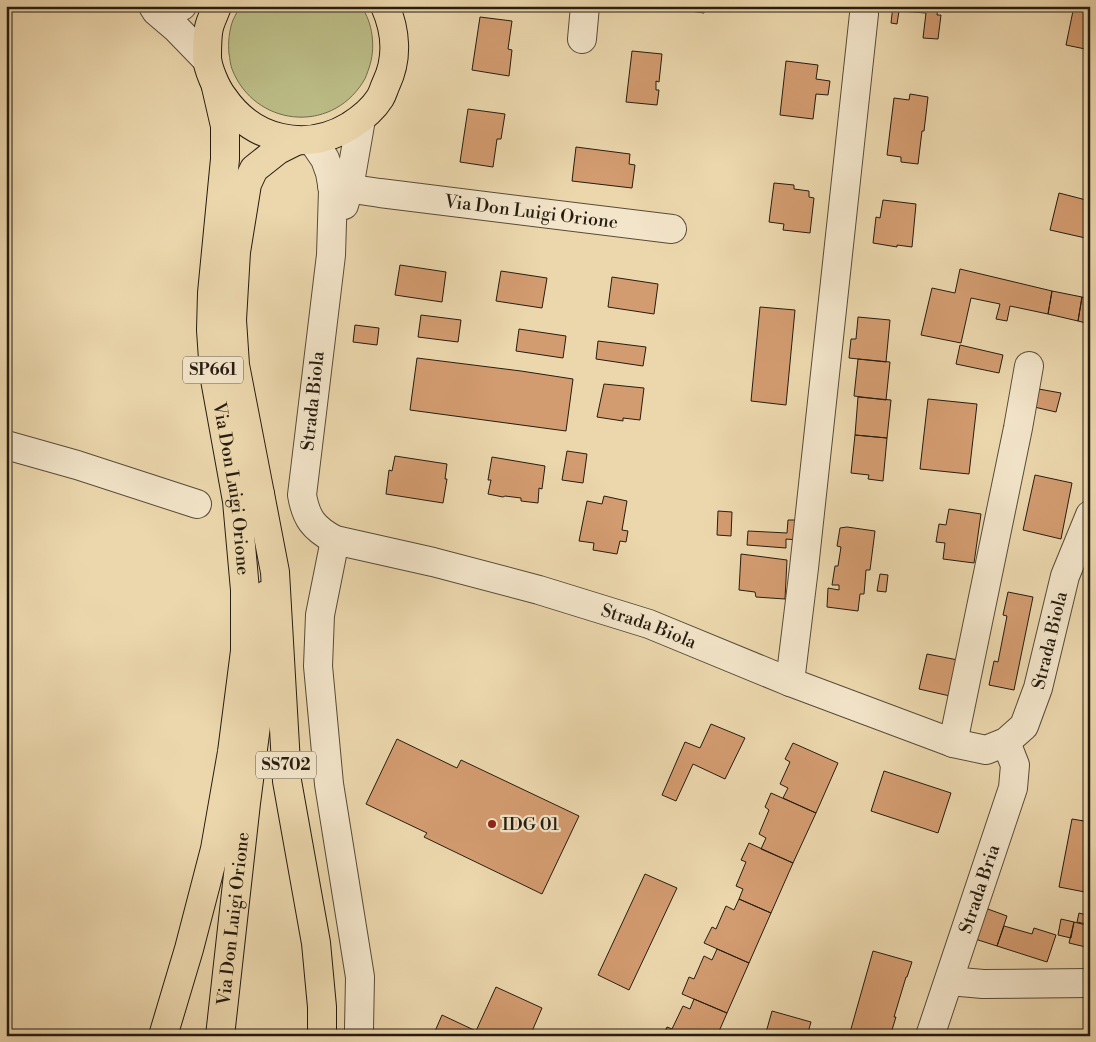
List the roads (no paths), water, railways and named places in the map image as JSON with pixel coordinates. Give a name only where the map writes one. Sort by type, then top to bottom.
[{"type":"main road","name":"SP661","points":[[217,6],[209,26],[207,60],[216,87],[230,108],[249,125],[271,136],[304,140],[338,133],[361,119],[380,98],[391,73],[395,46],[391,19],[385,6]]},
{"type":"main road","name":"Via Don Luigi Orione","points":[[216,87],[225,126],[226,159],[212,293],[211,330],[214,374],[237,501],[245,590],[246,803]]},
{"type":"main road","name":"Via Don Luigi Orione","points":[[220,1036],[246,803],[264,664],[266,576],[260,494],[235,365],[232,320],[236,252],[247,184],[254,170],[278,150],[304,140]]},
{"type":"main road","name":"SS702","points":[[260,494],[275,572],[287,781],[316,943],[322,1007],[322,1036]]},
{"type":"main road","name":"SS702","points":[[163,1036],[216,849],[232,752],[245,651]]},
{"type":"street","points":[[153,6],[207,60]]},
{"type":"street","points":[[393,34],[398,6]]},
{"type":"street","points":[[582,40],[585,6]]},
{"type":"street","points":[[790,682],[864,14]]},
{"type":"street","name":"Strada Biola","points":[[361,119],[340,187],[302,495],[304,509],[311,522],[322,533],[335,540],[539,590],[649,624],[790,682],[953,743],[986,750],[1006,742],[1024,726],[1038,688],[1065,576],[1090,515]]},
{"type":"street","name":"Strada Biola","points":[[304,140],[325,159],[330,173],[340,187]]},
{"type":"street","name":"Via Don Luigi Orione","points":[[340,187],[672,229]]},
{"type":"street","points":[[953,743],[1029,366]]},
{"type":"street","points":[[6,445],[77,465],[198,504]]},
{"type":"street","points":[[335,540],[320,615],[318,666],[329,784],[360,977],[358,1029]]},
{"type":"street","name":"Strada Bria","points":[[930,1036],[1013,788],[1014,765],[1006,742]]},
{"type":"street","points":[[949,981],[983,984],[1090,983]]},
{"type":"place","name":"IDG 01","points":[[492,824]]}]
